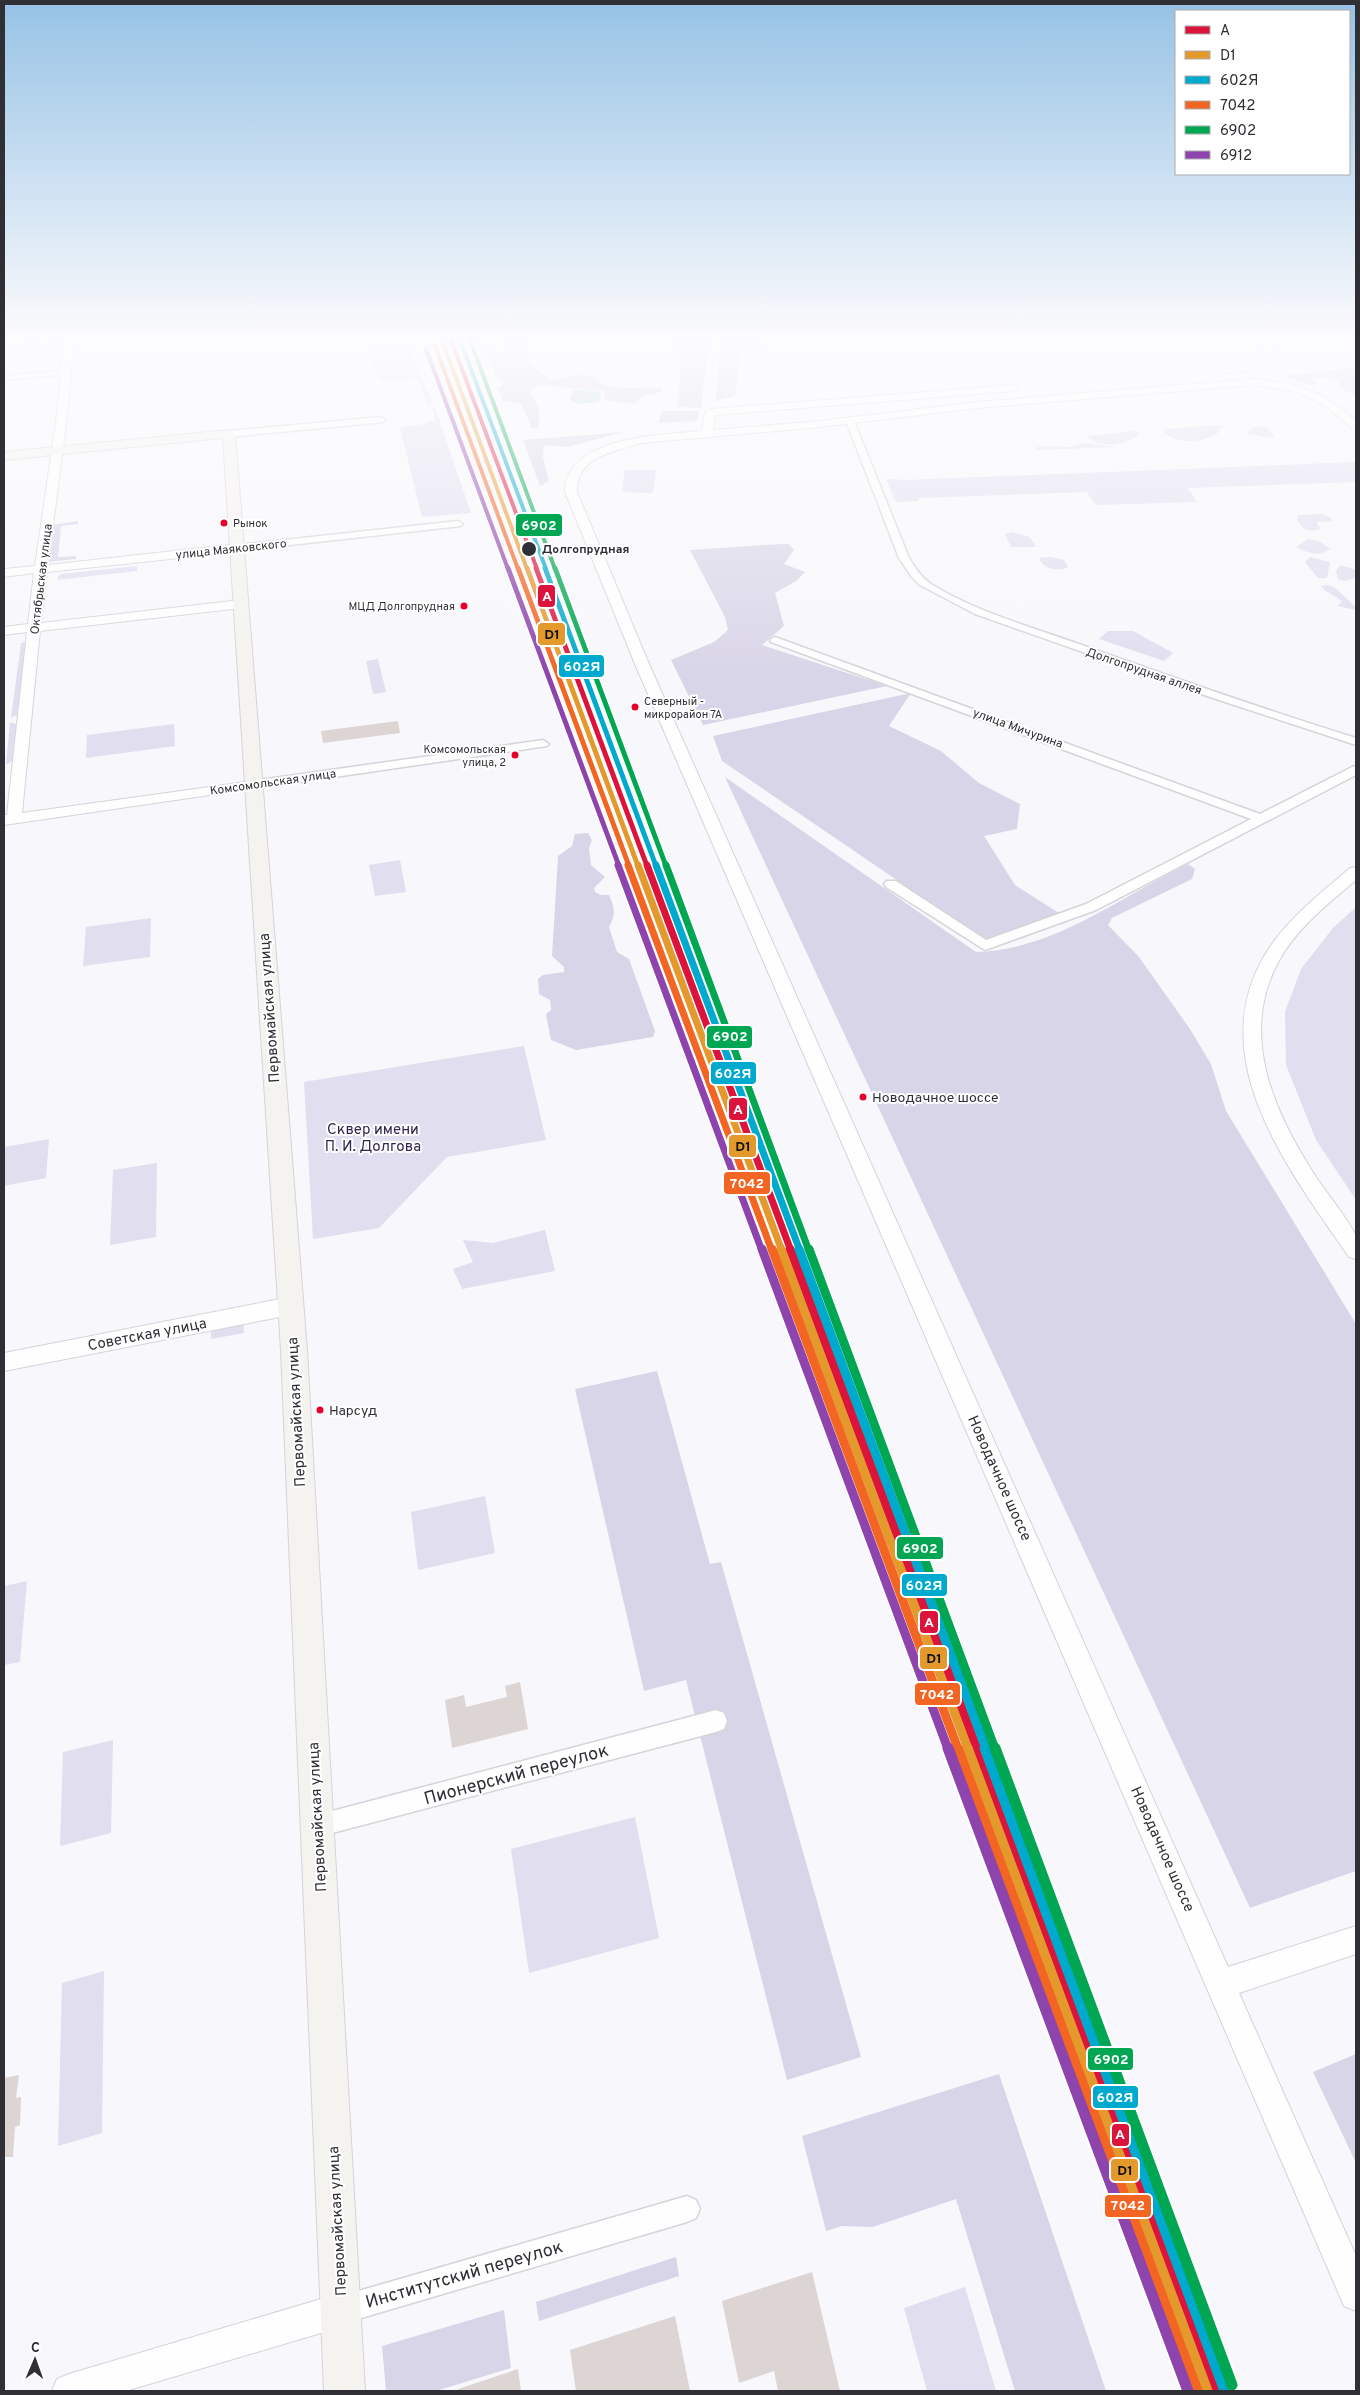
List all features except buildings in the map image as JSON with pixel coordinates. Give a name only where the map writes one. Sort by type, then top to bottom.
[{"type":"main road","points":[[4,456],[49,452]]},
{"type":"main road","name":"Первомайская улица","points":[[229,452],[290,1306],[345,2391]]},
{"type":"street","name":"Октябрьская улица","points":[[9,819],[57,452]]},
{"type":"street","name":"Новодачное шоссе","points":[[602,452],[578,467],[571,479],[570,486],[573,499],[1356,2294]]},
{"type":"street","points":[[862,452],[904,558],[914,575],[934,590]]},
{"type":"street","name":"улица Маяковского","points":[[4,573],[458,524]]},
{"type":"street","name":"Долгопрудная аллея","points":[[934,590],[998,617],[1111,659],[1356,742]]},
{"type":"street","points":[[4,631],[241,604]]},
{"type":"street","name":"улица Мичурина","points":[[775,640],[1261,819]]},
{"type":"street","name":"Комсомольская улица","points":[[9,819],[543,744]]},
{"type":"street","points":[[891,884],[985,945],[1091,908],[1356,770]]},
{"type":"street","points":[[1356,872],[1291,931],[1271,959],[1256,990],[1251,1027],[1255,1065],[1269,1108],[1295,1161],[1356,1251]]},
{"type":"street","name":"Советская улица","points":[[4,1362],[290,1306]]},
{"type":"street","name":"Пионерский переулок","points":[[317,1826],[716,1721]]},
{"type":"street","points":[[1222,1984],[1356,1940]]},
{"type":"street","name":"Институтский переулок","points":[[69,2391],[687,2209]]},
{"type":"green space","points":[[406,452],[450,452],[471,513],[422,517]]},
{"type":"green space","points":[[1356,462],[1356,482],[1188,488],[1197,502],[1095,505],[1087,492],[918,498],[918,501],[896,502],[886,479],[908,480]]},
{"type":"green space","points":[[625,470],[656,470],[653,493],[622,492]]},
{"type":"green space","points":[[1322,514],[1333,521],[1316,522],[1321,529],[1317,530],[1307,530],[1297,519],[1298,515]]},
{"type":"green space","points":[[1011,532],[1030,537],[1036,547],[1011,547],[1005,534]]},
{"type":"green space","points":[[1309,539],[1321,542],[1330,549],[1322,553],[1313,553],[1296,547]]},
{"type":"green space","points":[[1051,557],[1064,560],[1068,567],[1055,569],[1047,567],[1039,558]]},
{"type":"green space","points":[[1310,557],[1330,562],[1327,578],[1318,578],[1305,562]]},
{"type":"green space","points":[[1340,565],[1356,570],[1356,578],[1345,581],[1338,579],[1336,571]]},
{"type":"green space","points":[[137,566],[137,571],[57,580],[61,574]]},
{"type":"green space","points":[[1328,585],[1334,587],[1356,607],[1356,610],[1337,606],[1342,602],[1321,586]]},
{"type":"green space","points":[[1108,631],[1133,631],[1173,653],[1164,661],[1099,639]]},
{"type":"green space","points":[[27,642],[17,715],[11,718],[21,643]]},
{"type":"green space","points":[[378,659],[386,692],[373,694],[366,661]]},
{"type":"green space","points":[[10,722],[16,724],[12,761],[6,765]]},
{"type":"green space","points":[[174,724],[175,746],[86,758],[87,735]]},
{"type":"green space","points":[[400,860],[406,892],[375,896],[369,865]]},
{"type":"green space","points":[[1356,907],[1356,1200],[1316,1140],[1286,1065],[1285,1012],[1301,969],[1333,928]]},
{"type":"green space","points":[[151,918],[150,957],[83,966],[86,927]]},
{"type":"green space","name":"Сквер имени П. И. Долгова","points":[[524,1046],[546,1140],[447,1157],[379,1228],[313,1239],[304,1082]]},
{"type":"green space","points":[[49,1139],[46,1178],[4,1186],[4,1147]]},
{"type":"green space","points":[[157,1163],[156,1237],[110,1245],[113,1170]]},
{"type":"green space","points":[[545,1230],[555,1271],[462,1289],[453,1269],[473,1262],[463,1240],[493,1243]]},
{"type":"green space","points":[[243,1320],[244,1333],[211,1339],[211,1326]]},
{"type":"green space","points":[[485,1496],[495,1553],[418,1570],[411,1512]]},
{"type":"green space","points":[[27,1581],[20,1662],[4,1665],[4,1586]]},
{"type":"green space","points":[[113,1740],[111,1833],[60,1846],[63,1752]]},
{"type":"green space","points":[[635,1817],[659,1938],[529,1973],[511,1849]]},
{"type":"green space","points":[[104,1971],[102,2133],[58,2146],[62,1983]]},
{"type":"green space","points":[[965,2287],[996,2391],[927,2391],[904,2308]]},
{"type":"shaded area","points":[[527,452],[543,452],[549,481],[540,486]]},
{"type":"shaded area","points":[[78,521],[78,524],[61,526],[58,557],[76,556],[76,559],[47,562],[52,525]]},
{"type":"shaded area","points":[[789,544],[794,550],[784,564],[805,572],[796,581],[775,593],[784,626],[762,645],[887,686],[703,725],[671,660],[714,642],[728,630],[725,617],[690,550]]},
{"type":"shaded area","points":[[911,693],[889,726],[941,751],[979,783],[1020,804],[1017,829],[984,836],[1015,885],[1059,913],[985,940],[722,761],[713,736]]},
{"type":"shaded area","points":[[725,777],[976,952],[1005,949],[1059,932],[1086,920],[1188,864],[1195,869],[1192,879],[1112,918],[1108,925],[1139,957],[1190,1029],[1211,1064],[1226,1111],[1356,1324],[1356,1871],[1250,1908]]},
{"type":"shaded area","points":[[588,833],[592,840],[589,848],[591,865],[605,877],[594,888],[595,892],[601,895],[609,895],[614,915],[609,927],[617,952],[629,959],[655,1031],[653,1037],[576,1050],[551,1040],[546,1014],[551,1010],[550,1000],[539,994],[538,979],[543,975],[564,972],[564,967],[552,956],[558,856],[572,846],[575,834]]},
{"type":"shaded area","points":[[657,1371],[710,1564],[721,1562],[861,2057],[787,2080],[686,1680],[644,1691],[575,1389]]},
{"type":"shaded area","points":[[1356,2054],[1356,2163],[1313,2072]]},
{"type":"shaded area","points":[[999,2074],[1106,2391],[1015,2391],[956,2199],[873,2227],[842,2226],[826,2231],[802,2136]]},
{"type":"shaded area","points":[[676,2257],[679,2276],[539,2321],[536,2302]]},
{"type":"shaded area","points":[[504,2310],[511,2368],[436,2391],[386,2391],[382,2346]]},
{"type":"transit line","name":"6912","points":[[464,452],[1188,2391]]},
{"type":"transit line","name":"7042","points":[[474,452],[1197,2391]]},
{"type":"transit line","name":"D1","points":[[484,452],[1207,2391]]},
{"type":"transit line","name":"A","points":[[493,452],[1216,2391]]},
{"type":"transit line","name":"602Я","points":[[502,452],[1224,2388]]},
{"type":"transit line","name":"6902","points":[[512,452],[1232,2385]]},
{"type":"place","name":"Рынок","points":[[224,523]]},
{"type":"place","name":"Долгопрудная","points":[[529,549]]},
{"type":"place","name":"МЦД Долгопрудная","points":[[464,606]]},
{"type":"place","name":"Северный - микрорайон 7А","points":[[635,707]]},
{"type":"place","name":"Комсомольская улица, 2","points":[[515,755]]},
{"type":"place","name":"Новодачное шоссе","points":[[863,1097]]},
{"type":"place","name":"Нарсуд","points":[[320,1410]]}]
